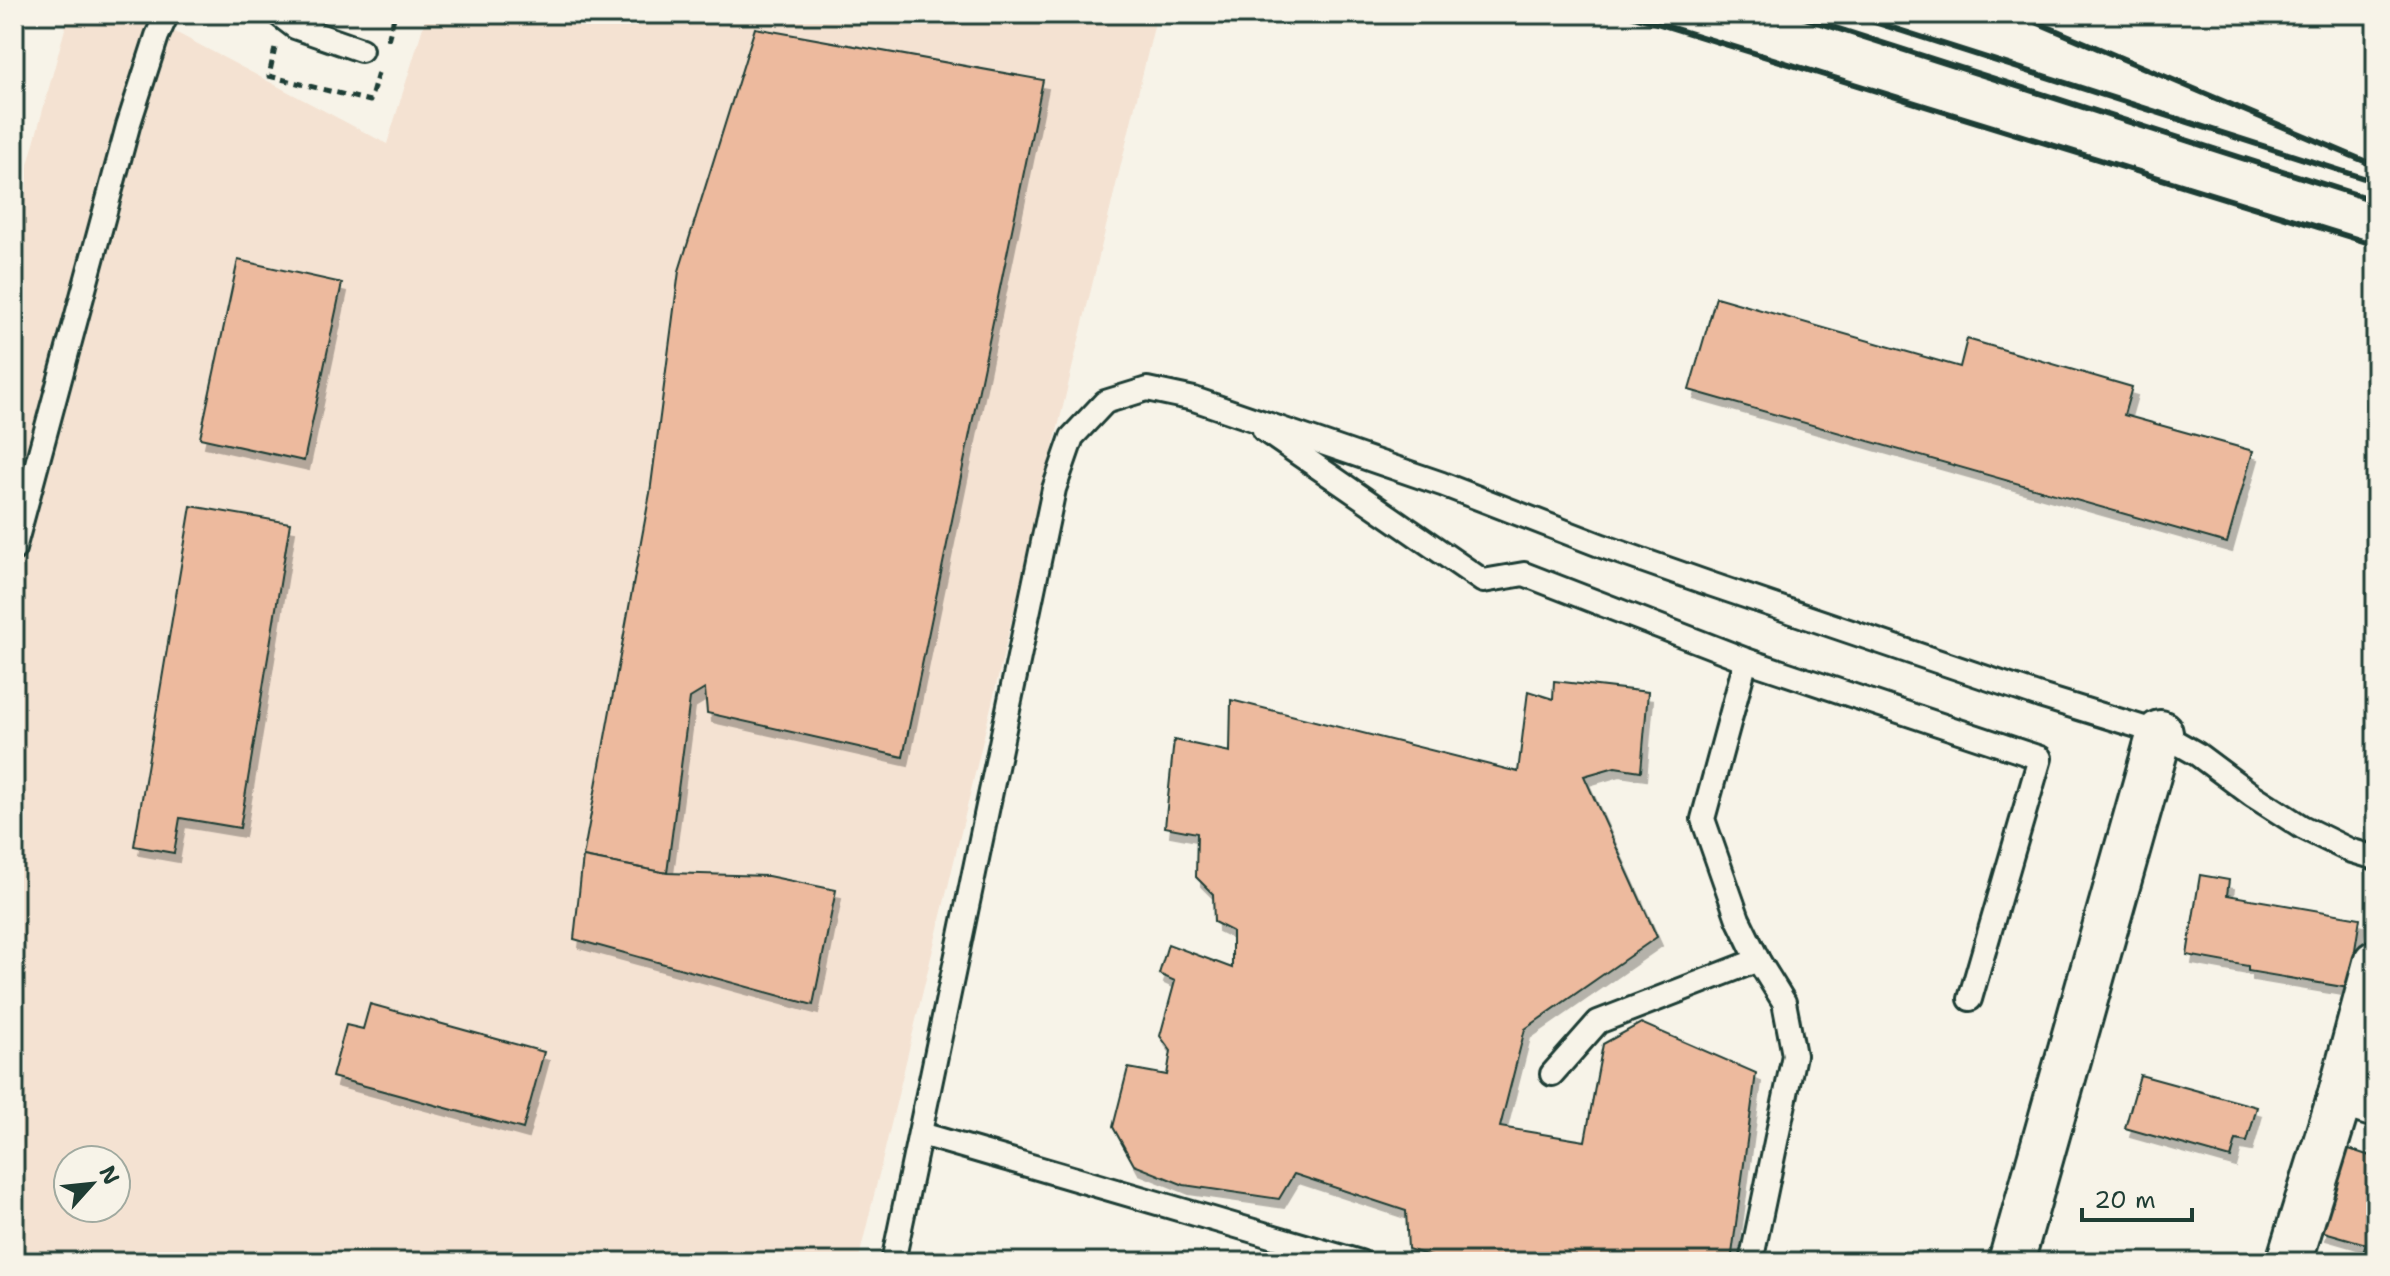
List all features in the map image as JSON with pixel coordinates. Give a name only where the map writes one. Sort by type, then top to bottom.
[{"type":"street","points":[[2011,1262],[2160,733]]},
{"type":"street","points":[[2289,1262],[2358,1099],[2376,963]]},
{"type":"lane","points":[[14,549],[128,126],[167,14]]},
{"type":"lane","points":[[280,16],[295,27],[361,50]]},
{"type":"lane","points":[[893,1262],[1054,489],[1072,437],[1105,402],[1147,389],[1194,399],[1242,415],[1442,484],[1602,546],[1728,590],[2040,696],[2160,733],[2197,754],[2302,827],[2349,850],[2376,858]]},
{"type":"lane","points":[[1242,415],[1483,581],[1524,574],[1746,660],[2040,758],[1970,999]]},
{"type":"lane","points":[[1746,660],[1703,819],[1738,919],[1784,1002],[1794,1055],[1751,1262]]},
{"type":"lane","points":[[1552,1074],[1598,1022],[1758,960]]},
{"type":"lane","points":[[921,1134],[1360,1262]]},
{"type":"path","points":[[280,16],[269,76],[294,82]]},
{"type":"shaded area","points":[[69,14],[141,14],[387,144],[427,14],[1157,14],[858,1262],[14,1262],[14,216]]},
{"type":"building","points":[[755,28],[1043,80],[903,757],[707,713],[705,689],[690,698],[667,873],[583,857],[650,493],[679,271]]},
{"type":"building","points":[[238,260],[342,283],[304,461],[200,438]]},
{"type":"building","points":[[1716,297],[1960,367],[1967,339],[2132,387],[2124,415],[2253,451],[2227,543],[1689,390]]},
{"type":"building","points":[[191,506],[290,523],[240,828],[180,818],[174,853],[134,846]]},
{"type":"building","points":[[1554,681],[1648,692],[1641,771],[1615,767],[1584,776],[1657,937],[1525,1029],[1500,1127],[1585,1141],[1603,1044],[1641,1023],[1756,1073],[1731,1262],[1448,1262],[1408,1249],[1406,1211],[1294,1174],[1279,1199],[1184,1185],[1134,1165],[1113,1127],[1128,1068],[1167,1075],[1171,1051],[1160,1036],[1175,981],[1159,974],[1168,944],[1232,968],[1232,931],[1214,922],[1213,894],[1196,877],[1197,833],[1165,827],[1174,740],[1230,752],[1231,700],[1518,772],[1528,691],[1553,699]]},
{"type":"building","points":[[583,857],[667,873],[768,876],[836,890],[813,1005],[574,939]]},
{"type":"building","points":[[2200,875],[2229,880],[2227,895],[2360,918],[2349,988],[2248,971],[2248,966],[2187,955]]},
{"type":"building","points":[[370,1004],[544,1052],[523,1129],[332,1077],[346,1025],[363,1029]]},
{"type":"building","points":[[2140,1075],[2257,1107],[2247,1142],[2236,1140],[2231,1158],[2125,1128]]},
{"type":"building","points":[[2346,1148],[2376,1158],[2376,1262],[2360,1262],[2366,1244],[2321,1231]]},
{"type":"railway","points":[[1627,14],[2376,245]]},
{"type":"railway","points":[[1792,14],[2376,201]]},
{"type":"railway","points":[[1849,14],[2376,182]]},
{"type":"railway","points":[[2017,14],[2376,166]]}]
